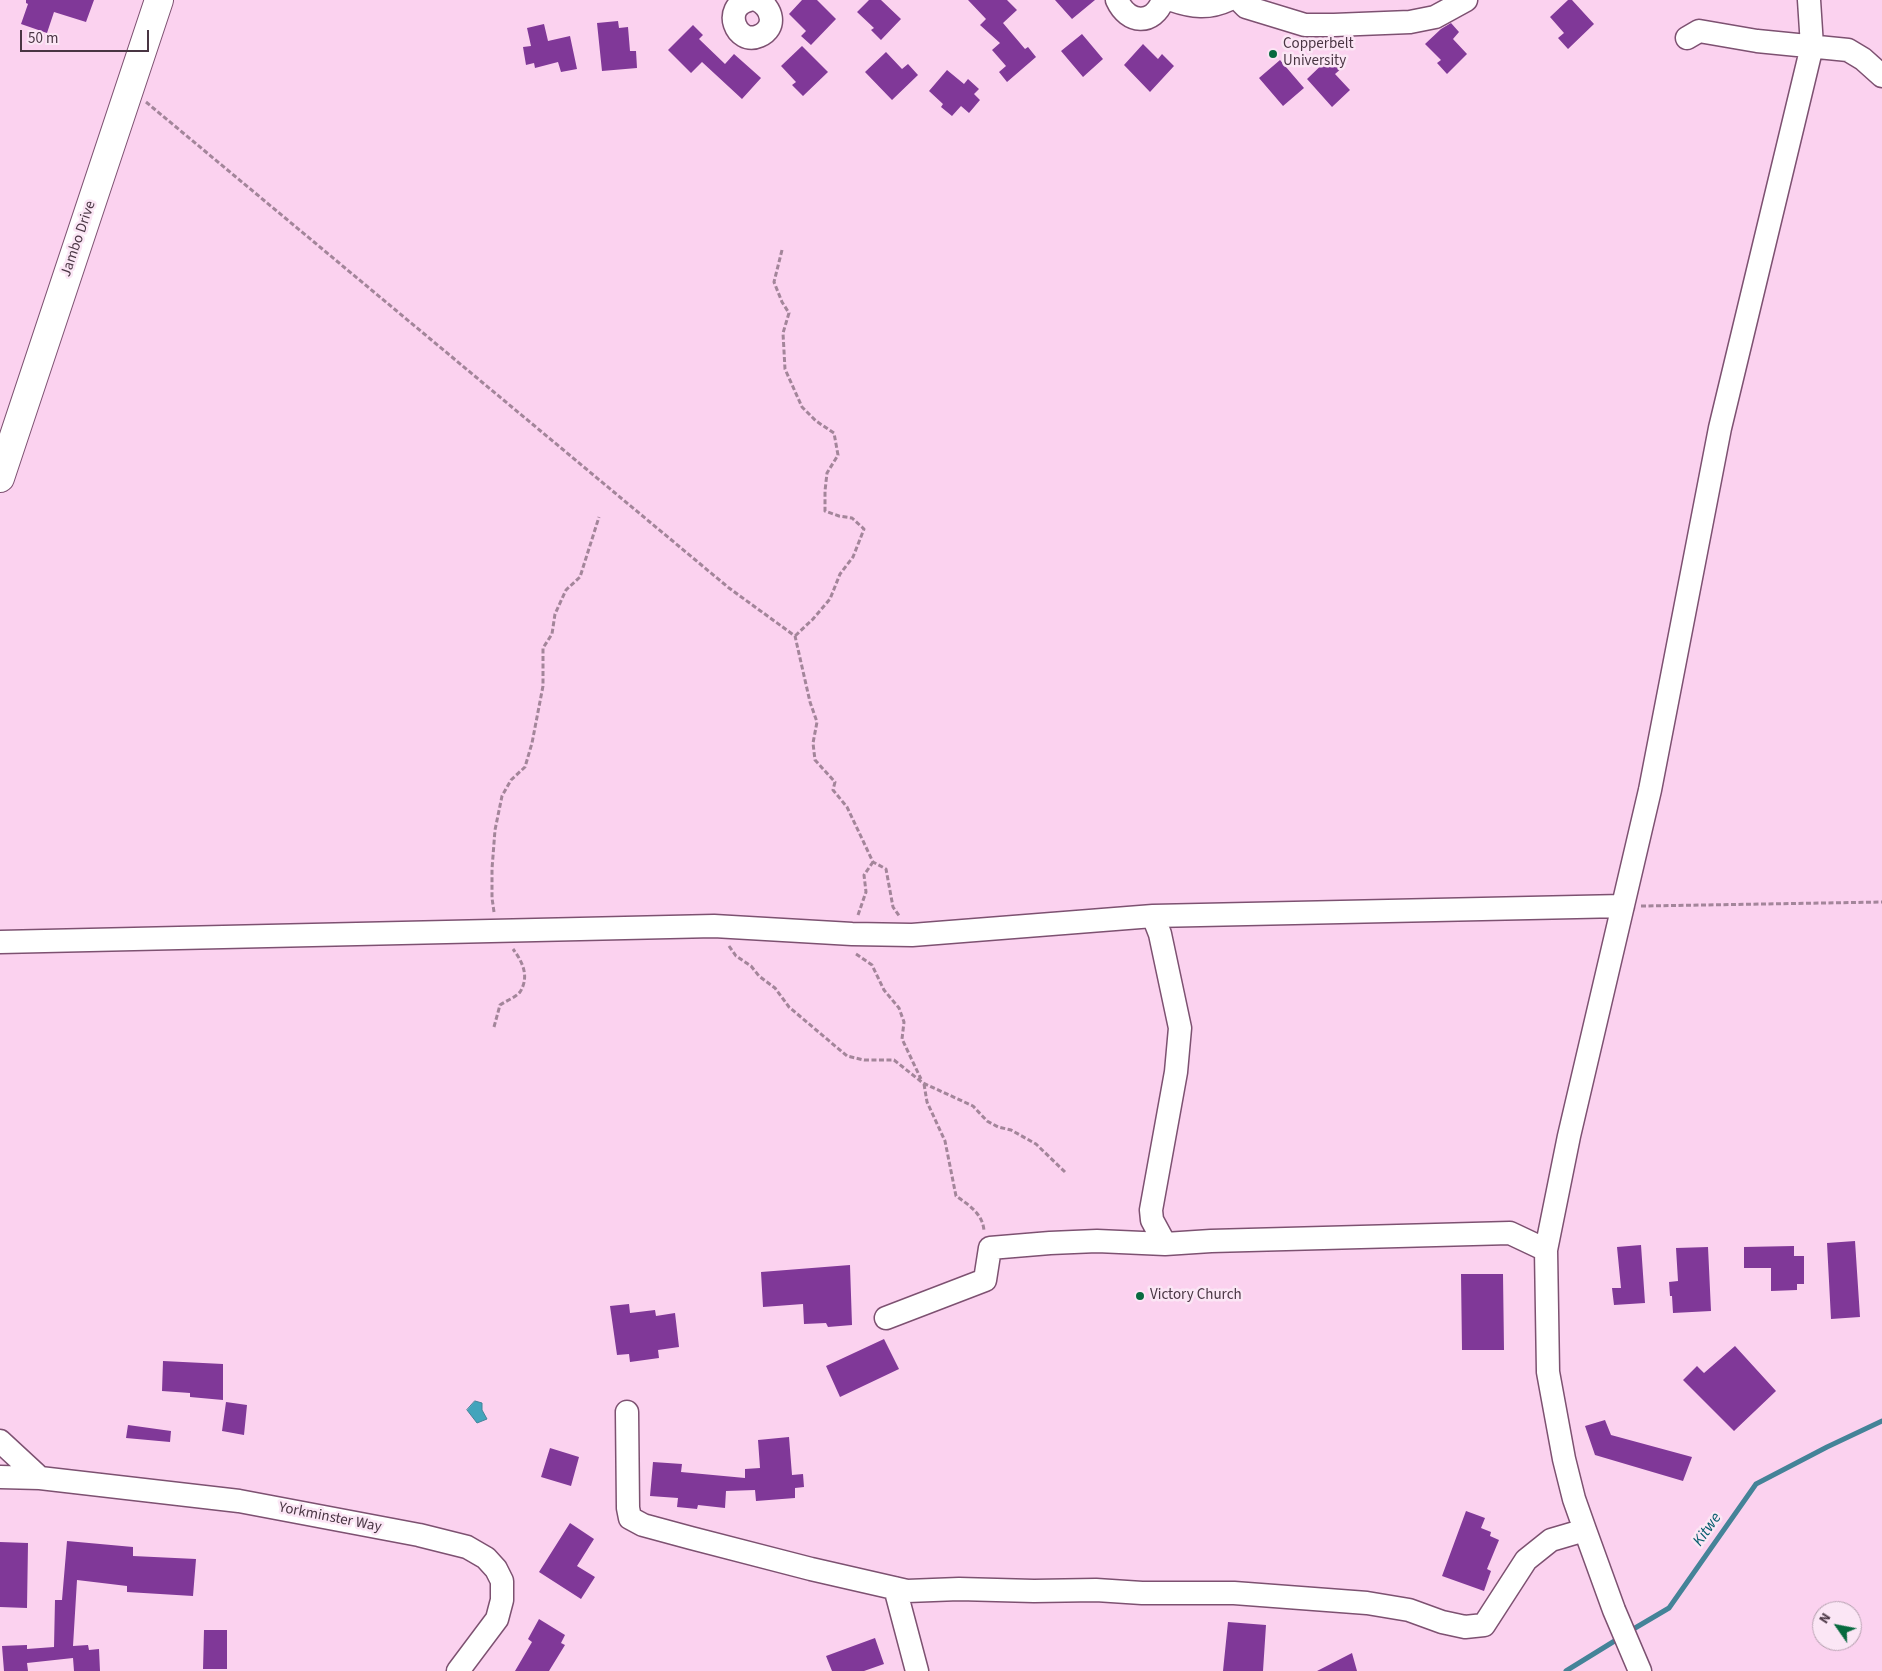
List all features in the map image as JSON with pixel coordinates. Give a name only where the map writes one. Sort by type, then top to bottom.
[{"type":"main road","name":"Jambo Drive","points":[[0,478],[159,0]]},
{"type":"street","points":[[1117,0],[1123,12],[1135,19],[1148,18],[1160,10],[1163,0]]},
{"type":"street","points":[[1172,0],[1196,7],[1210,6],[1228,0]]},
{"type":"street","points":[[1239,0],[1246,7],[1305,25],[1410,22],[1435,17],[1466,0]]},
{"type":"street","points":[[1639,1669],[1614,1610],[1585,1530],[1574,1499],[1564,1458],[1548,1372],[1546,1250],[1569,1136],[1650,790],[1720,428],[1812,46],[1809,0]]},
{"type":"street","points":[[1687,38],[1699,31],[1757,41],[1848,50],[1863,59],[1882,76]]},
{"type":"street","points":[[0,942],[714,926],[912,936],[1153,916],[1623,906]]},
{"type":"street","points":[[1153,916],[1160,934],[1180,1028],[1176,1072],[1151,1210],[1152,1220],[1165,1244]]},
{"type":"street","points":[[886,1318],[985,1280],[990,1248],[1097,1241],[1165,1244],[1510,1233],[1546,1250]]},
{"type":"street","points":[[627,1412],[628,1508],[630,1518],[652,1528],[811,1569],[907,1591],[958,1588],[1034,1591],[1096,1590],[1142,1593],[1234,1592],[1367,1603],[1409,1610],[1442,1622],[1465,1627],[1484,1624],[1526,1560],[1551,1540],[1585,1530]]},
{"type":"street","points":[[0,1441],[40,1478]]},
{"type":"street","name":"Yorkminster Way","points":[[0,1477],[40,1478],[239,1501],[418,1535],[467,1547],[486,1558],[496,1569],[502,1581],[502,1600],[497,1618],[458,1671]]},
{"type":"street","points":[[895,1588],[916,1671]]},
{"type":"path","points":[[130,88],[729,588],[795,636],[810,702],[817,722],[813,743],[815,760],[835,782],[833,790],[847,807],[873,862],[886,869],[893,907],[912,936]]},
{"type":"path","points":[[782,250],[774,282],[782,302],[789,313],[783,334],[785,369],[802,407],[816,421],[834,433],[838,455],[827,473],[824,491],[825,510],[839,516],[852,518],[864,529],[853,557],[840,574],[830,599],[795,636]]},
{"type":"path","points":[[494,1027],[500,1004],[520,992],[525,975],[522,961],[495,920],[492,898],[495,830],[502,796],[511,780],[526,767],[543,686],[543,648],[552,634],[555,614],[566,590],[580,577],[599,517]]},
{"type":"path","points":[[873,862],[864,875],[866,892],[852,934],[855,953],[872,965],[884,990],[899,1008],[904,1022],[902,1039],[926,1087],[927,1102],[945,1142],[956,1196],[973,1208],[983,1221],[984,1233],[990,1248]]},
{"type":"path","points":[[1623,906],[1882,902]]},
{"type":"path","points":[[714,926],[736,956],[751,966],[759,976],[775,988],[789,1007],[847,1056],[864,1060],[894,1060],[923,1083],[973,1106],[987,1121],[998,1127],[1011,1130],[1036,1144],[1052,1162],[1065,1172]]},
{"type":"water","points":[[475,1401],[482,1403],[482,1410],[487,1419],[477,1423],[467,1410]]},
{"type":"building","points":[[26,0],[94,0],[86,22],[54,12],[47,33],[21,24],[28,4]]},
{"type":"building","points":[[802,0],[817,0],[836,19],[811,45],[801,36],[806,31],[789,14]]},
{"type":"building","points":[[869,0],[881,0],[901,19],[881,40],[871,30],[874,28],[857,12]]},
{"type":"building","points":[[968,0],[1007,0],[1017,10],[1003,23],[1025,49],[1028,47],[1036,57],[1007,82],[999,72],[1006,66],[992,50],[1000,43],[980,25],[986,19]]},
{"type":"building","points":[[1055,0],[1095,0],[1072,19]]},
{"type":"building","points":[[1568,0],[1572,0],[1594,24],[1568,49],[1558,38],[1564,33],[1550,17]]},
{"type":"building","points":[[618,21],[619,28],[628,27],[630,51],[636,51],[637,68],[602,71],[597,23]]},
{"type":"building","points":[[1451,23],[1459,32],[1453,39],[1467,54],[1447,74],[1437,63],[1441,60],[1425,44],[1441,29]]},
{"type":"building","points":[[544,24],[548,41],[570,36],[577,69],[561,72],[558,62],[535,68],[534,63],[526,65],[523,47],[531,46],[527,28]]},
{"type":"building","points":[[693,25],[703,35],[699,39],[725,64],[734,54],[761,78],[742,99],[702,62],[691,73],[668,50]]},
{"type":"building","points":[[1082,34],[1103,59],[1083,77],[1061,51]]},
{"type":"building","points":[[1143,44],[1158,59],[1162,54],[1174,66],[1150,92],[1124,65]]},
{"type":"building","points":[[802,46],[828,72],[803,96],[792,85],[796,82],[781,66]]},
{"type":"building","points":[[886,52],[902,69],[908,64],[918,75],[892,100],[865,72]]},
{"type":"building","points":[[1331,56],[1342,68],[1335,74],[1350,90],[1332,107],[1307,79]]},
{"type":"building","points":[[1280,60],[1304,88],[1283,106],[1259,78]]},
{"type":"building","points":[[947,70],[964,84],[968,79],[979,89],[974,94],[980,100],[969,113],[961,106],[952,116],[941,107],[943,104],[929,91]]},
{"type":"building","points":[[1855,1241],[1860,1317],[1831,1319],[1827,1243]]},
{"type":"building","points":[[1641,1245],[1645,1303],[1614,1305],[1612,1288],[1621,1288],[1617,1247]]},
{"type":"building","points":[[1794,1246],[1794,1256],[1804,1256],[1804,1284],[1797,1284],[1797,1290],[1771,1291],[1771,1268],[1744,1268],[1744,1247]]},
{"type":"building","points":[[1708,1247],[1711,1311],[1673,1313],[1669,1282],[1678,1281],[1676,1248]]},
{"type":"building","points":[[850,1265],[852,1325],[828,1327],[826,1323],[804,1324],[803,1304],[763,1307],[761,1272]]},
{"type":"building","points":[[1461,1274],[1503,1274],[1504,1350],[1462,1350]]},
{"type":"building","points":[[629,1304],[630,1313],[655,1310],[656,1316],[675,1313],[679,1347],[658,1350],[659,1358],[630,1362],[629,1354],[617,1355],[610,1306]]},
{"type":"building","points":[[884,1339],[899,1369],[840,1397],[826,1366]]},
{"type":"building","points":[[1735,1346],[1776,1391],[1734,1431],[1683,1380],[1697,1366],[1704,1373]]},
{"type":"building","points":[[163,1361],[223,1364],[223,1400],[190,1397],[190,1393],[162,1391]]},
{"type":"building","points":[[226,1402],[247,1405],[244,1435],[222,1431]]},
{"type":"building","points":[[1605,1420],[1611,1435],[1692,1457],[1683,1481],[1595,1455],[1585,1426]]},
{"type":"building","points":[[128,1425],[171,1431],[170,1442],[126,1438]]},
{"type":"building","points":[[789,1437],[792,1475],[803,1474],[804,1487],[795,1488],[795,1498],[756,1501],[755,1490],[726,1491],[725,1508],[698,1505],[697,1509],[677,1507],[678,1498],[650,1496],[653,1462],[682,1464],[681,1472],[745,1478],[745,1469],[760,1468],[758,1440]]},
{"type":"building","points":[[550,1448],[579,1457],[571,1486],[541,1477]]},
{"type":"building","points":[[1466,1511],[1485,1518],[1481,1528],[1491,1532],[1490,1536],[1499,1540],[1487,1569],[1491,1571],[1484,1591],[1442,1576]]},
{"type":"building","points":[[570,1523],[594,1539],[577,1566],[595,1577],[581,1599],[539,1572]]},
{"type":"building","points":[[67,1541],[133,1547],[133,1556],[196,1559],[193,1596],[127,1592],[127,1586],[77,1580],[73,1646],[88,1645],[89,1650],[99,1649],[100,1671],[74,1671],[73,1658],[27,1663],[28,1671],[4,1671],[2,1646],[27,1645],[27,1649],[54,1647],[55,1600],[62,1600]]},
{"type":"building","points":[[0,1542],[28,1543],[27,1608],[0,1607]]},
{"type":"building","points":[[539,1619],[565,1635],[561,1643],[565,1645],[549,1671],[515,1671],[532,1642],[528,1639]]},
{"type":"building","points":[[1228,1622],[1266,1625],[1263,1671],[1223,1671]]},
{"type":"building","points":[[204,1630],[227,1630],[227,1669],[203,1669]]},
{"type":"building","points":[[875,1638],[884,1664],[864,1671],[832,1671],[826,1656]]},
{"type":"building","points":[[1352,1653],[1357,1671],[1317,1671]]},
{"type":"waterway","name":"Kitwe","points":[[1630,1631],[1669,1608],[1756,1484],[1882,1421]]},
{"type":"waterway","name":"Kitwe","points":[[1566,1671],[1621,1637]]},
{"type":"place","name":"Copperbelt University","points":[[1273,54]]},
{"type":"place","name":"Victory Church","points":[[1140,1296]]}]
